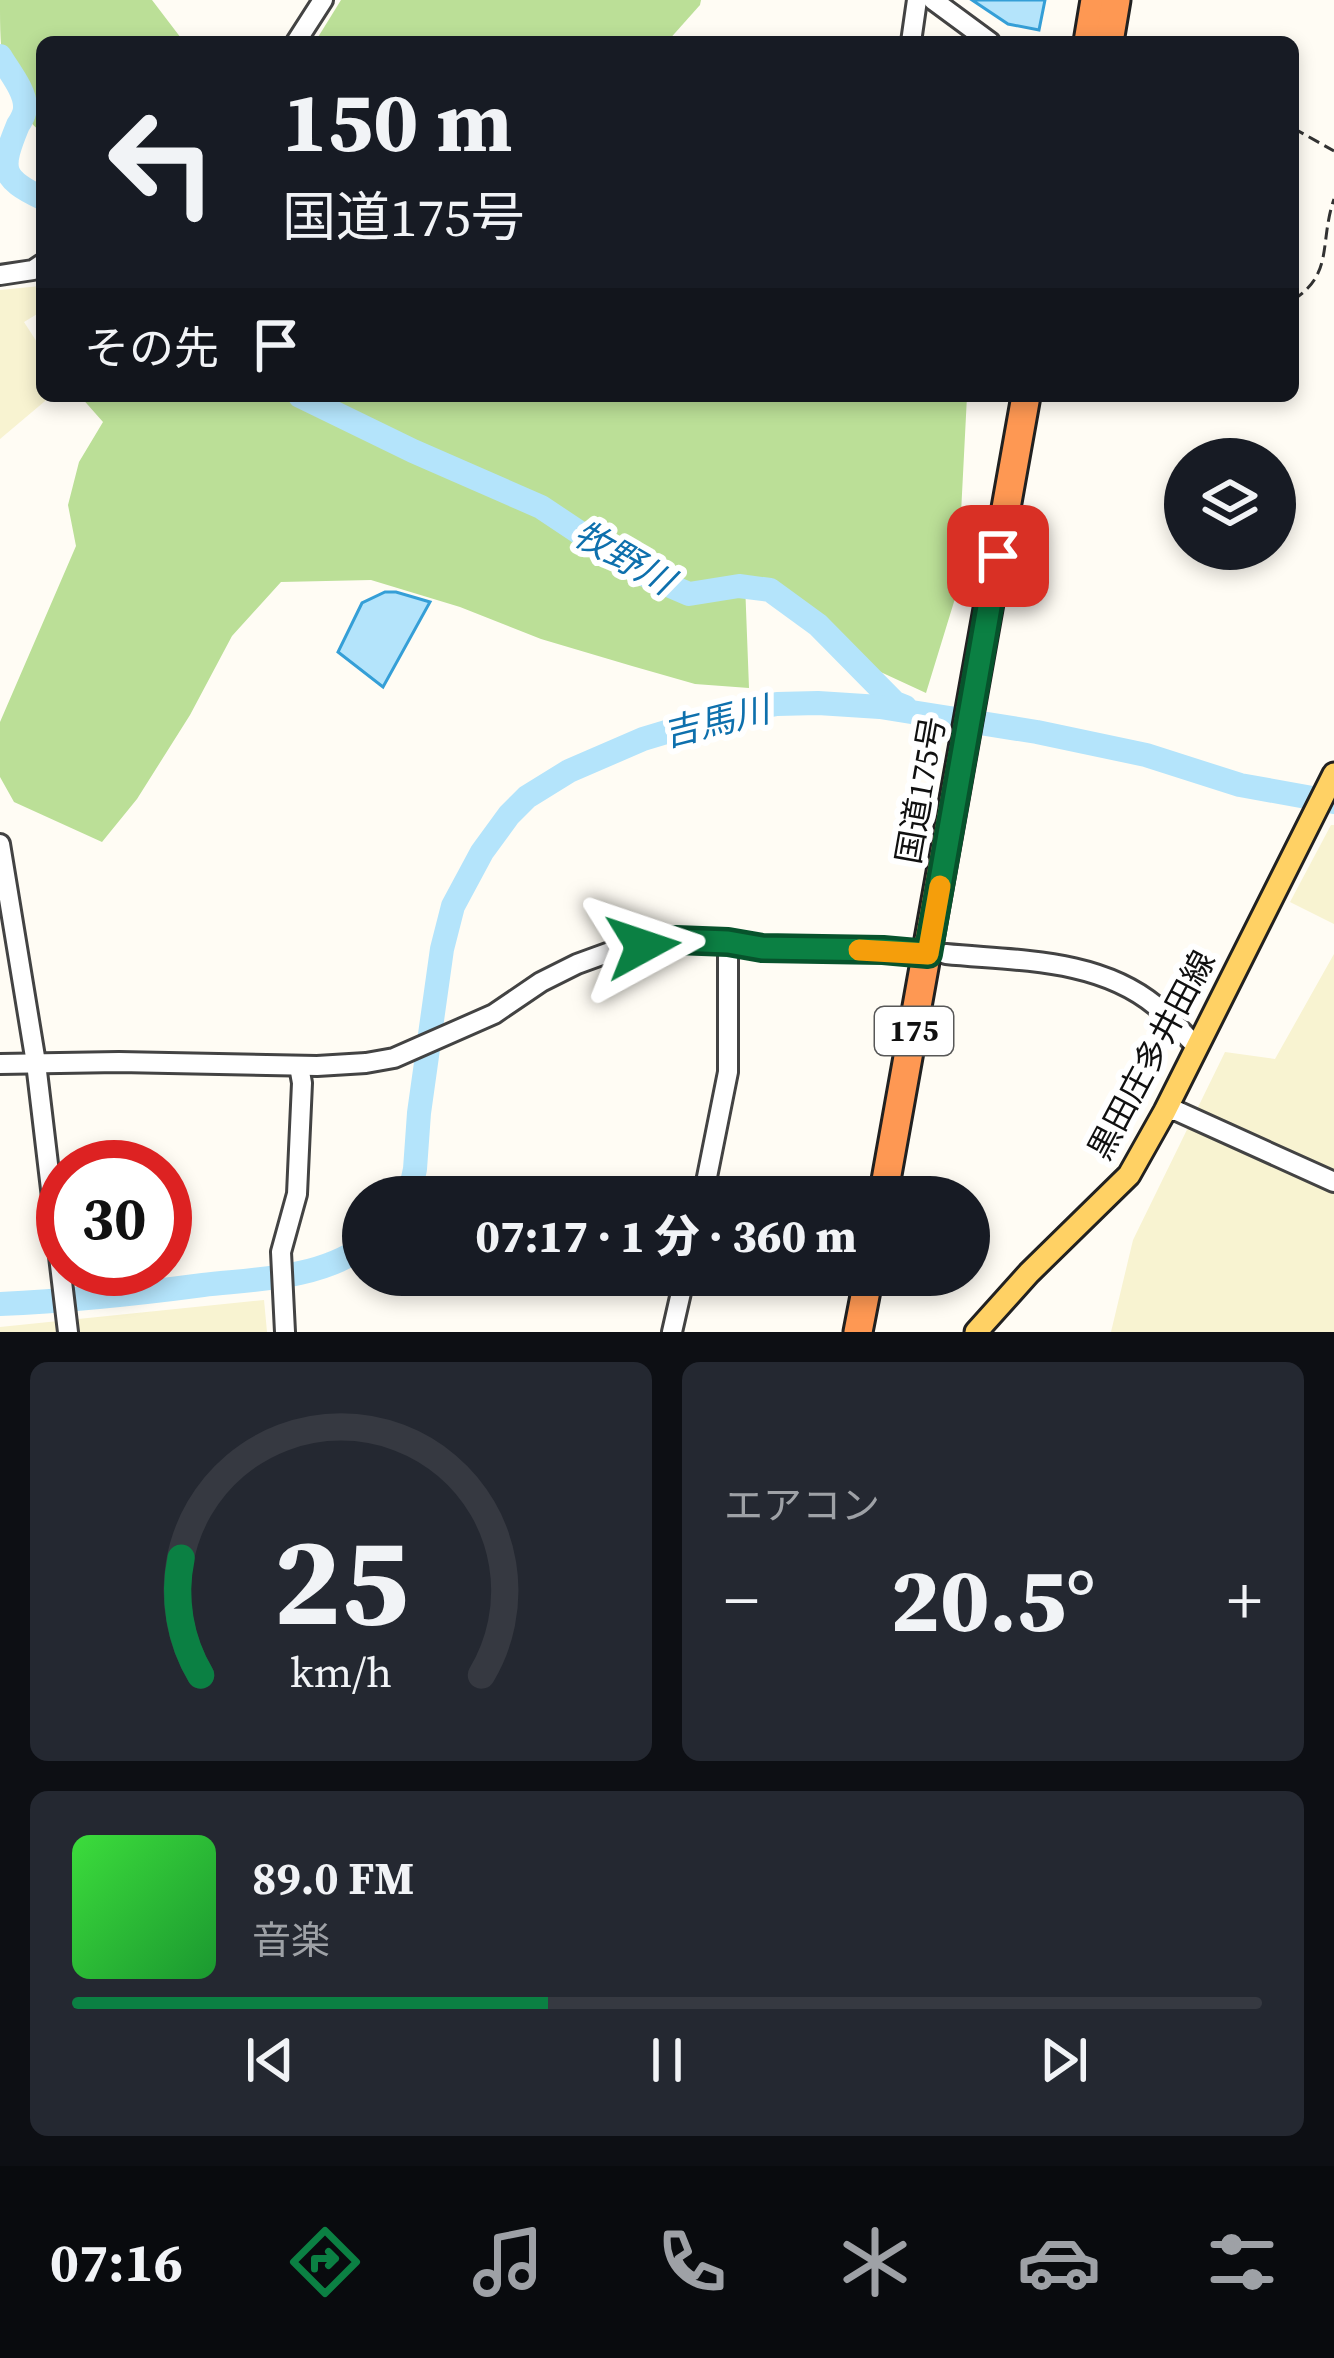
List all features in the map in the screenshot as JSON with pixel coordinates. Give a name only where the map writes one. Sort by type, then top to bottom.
[{"type":"highway","points":[[1089,36],[1095,0]]},
{"type":"highway","points":[[1109,36],[1116,0]]},
{"type":"highway","name":"国道175号","points":[[993,637],[1025,402]]},
{"type":"highway","name":"国道175号","points":[[905,1176],[937,954],[993,637],[1044,402]]},
{"type":"highway","name":"国道175号","points":[[888,1176],[937,954]]},
{"type":"highway","points":[[859,1332],[865,1296]]},
{"type":"highway","points":[[878,1332],[884,1296]]},
{"type":"main road","name":"黒田庄多井田線","points":[[976,1332],[1129,1175],[1330,781]]},
{"type":"street","points":[[300,36],[323,0]]},
{"type":"street","points":[[912,36],[917,0]]},
{"type":"street","points":[[933,0],[982,36]]},
{"type":"street","points":[[0,275],[36,268]]},
{"type":"street","points":[[0,844],[36,1063],[68,1332]]},
{"type":"street","points":[[0,1064],[365,1063],[403,1054],[494,1014],[541,982],[610,952],[676,940],[1072,966],[1121,983],[1155,1005],[1196,1046]]},
{"type":"street","points":[[708,1176],[728,1072],[728,942]]},
{"type":"street","points":[[284,1327],[281,1252],[297,1194],[299,1066]]},
{"type":"street","points":[[1165,1111],[1177,1111],[1334,1182]]},
{"type":"street","points":[[672,1332],[680,1296]]},
{"type":"path","points":[[1299,132],[1334,152]]},
{"type":"path","points":[[1299,296],[1310,290],[1323,269],[1334,200]]},
{"type":"shaded area","points":[[36,286],[36,315],[24,322],[36,341],[36,402],[44,402],[0,439],[0,290]]},
{"type":"shaded area","points":[[1334,825],[1334,924],[1290,902]]},
{"type":"shaded area","points":[[1334,954],[1334,1332],[1111,1332],[1133,1240],[1225,1052],[1275,1059]]},
{"type":"shaded area","points":[[264,1300],[267,1332],[0,1332],[0,1327]]},
{"type":"green space","points":[[0,0],[152,0],[179,36],[36,36],[36,127],[10,89],[2,56]]},
{"type":"green space","points":[[341,0],[701,0],[672,36],[319,36]]},
{"type":"green space","points":[[85,402],[967,402],[957,592],[926,693],[846,656],[797,609],[745,583],[749,688],[695,684],[632,666],[371,580],[281,582],[232,636],[137,799],[102,842],[14,802],[0,777],[0,722],[76,546],[68,505],[79,462],[103,422]]},
{"type":"water","points":[[972,0],[1045,0],[1039,30],[1008,24]]},
{"type":"water","points":[[385,592],[430,602],[383,687],[338,652],[362,603]]},
{"type":"waterway","name":"牧野川","points":[[0,56],[25,101],[8,152],[8,170],[11,178],[36,194]]},
{"type":"waterway","name":"牧野川","points":[[312,402],[541,507],[640,573],[689,594],[739,586],[770,590],[818,625],[895,703],[905,707]]},
{"type":"waterway","name":"吉馬川","points":[[414,1176],[442,949],[453,906],[482,852],[527,797],[569,771],[643,739],[777,704],[880,707],[1037,732],[1146,755],[1240,785],[1334,802]]},
{"type":"waterway","name":"吉馬川","points":[[0,1304],[286,1276],[342,1259]]},
{"type":"slow traffic","points":[[859,950],[928,954],[940,886]]},
{"type":"route","points":[[643,946],[676,940],[928,954],[998,556]]}]
